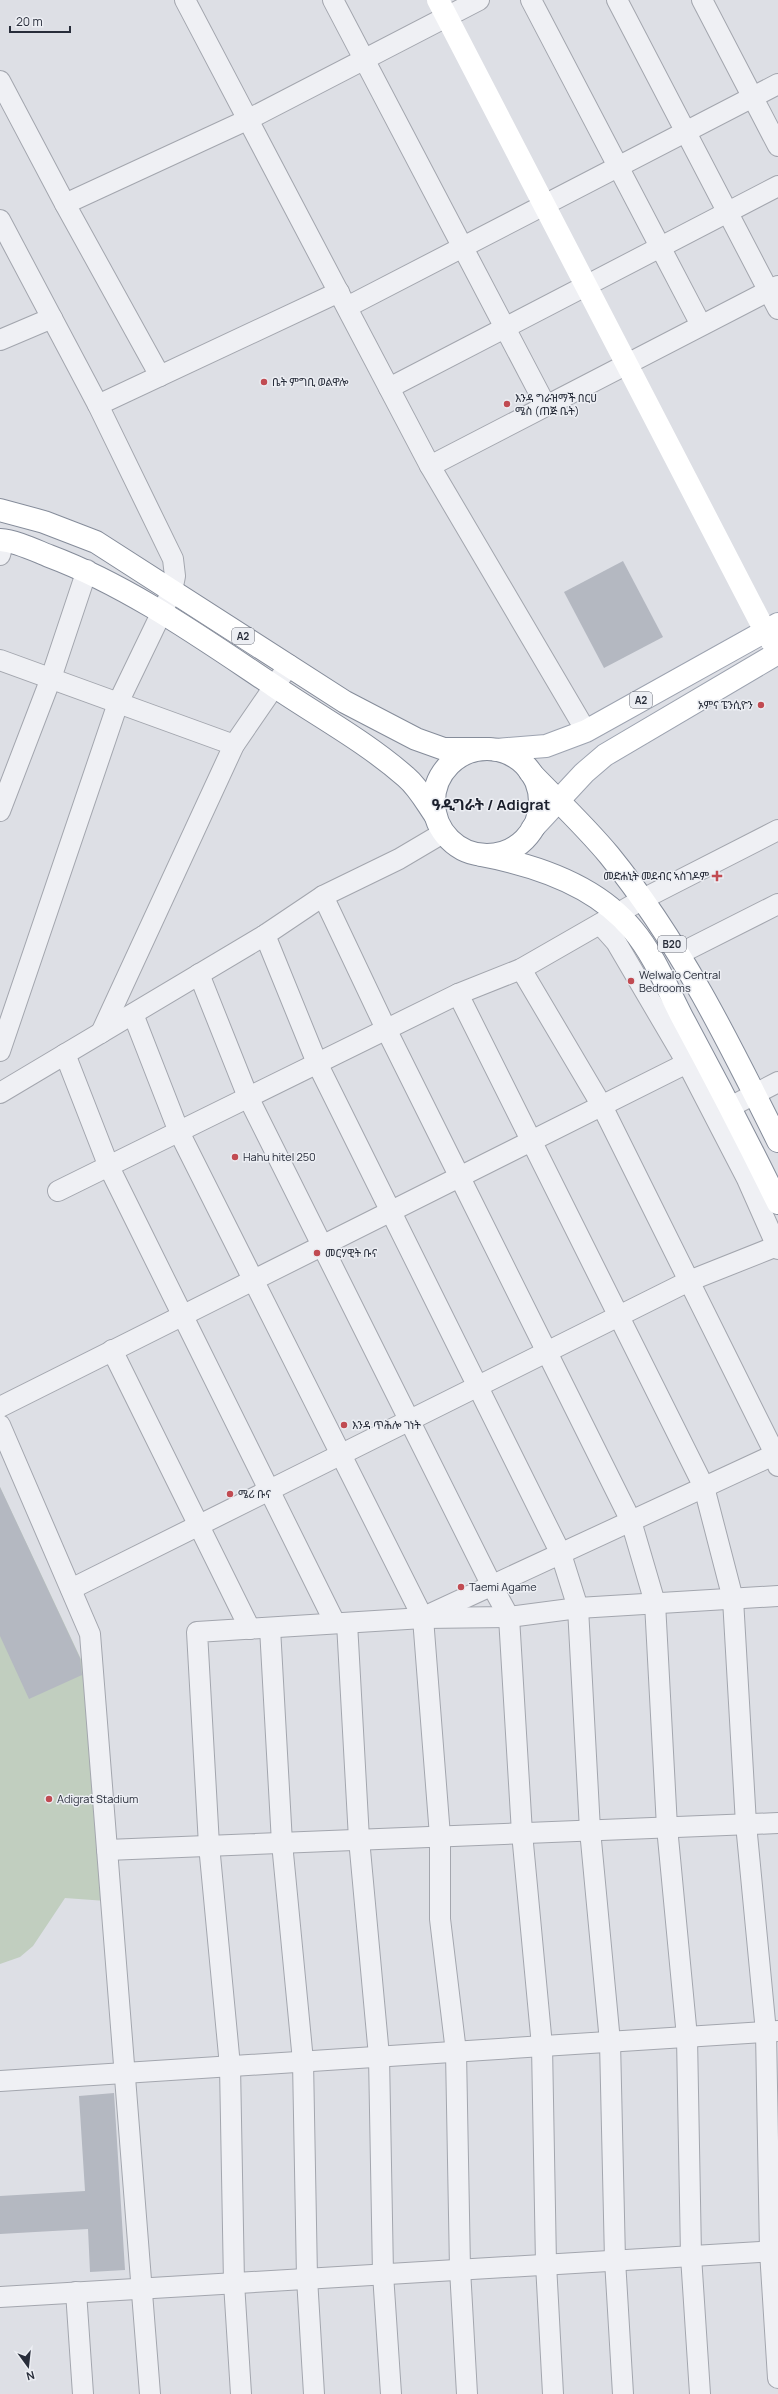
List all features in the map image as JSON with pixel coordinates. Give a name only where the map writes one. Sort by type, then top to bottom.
[{"type":"main road","points":[[442,8],[628,363],[772,628],[778,652]]},
{"type":"main road","name":"A2","points":[[0,510],[44,522],[96,542],[345,702],[416,740],[444,749],[492,749],[516,758],[530,772],[537,783],[540,801],[539,812],[532,829]]},
{"type":"main road","name":"A2","points":[[2,545],[87,570],[228,653],[274,686],[361,741],[397,769],[420,792],[439,824],[460,848],[481,855],[497,854],[520,844],[584,773],[605,755],[778,652]]},
{"type":"main road","name":"A2","points":[[439,824],[434,795],[438,782],[445,770],[460,756],[474,751],[546,746],[586,731],[772,628]]},
{"type":"main road","name":"B20","points":[[530,772],[608,854],[642,899],[679,954],[755,1094],[778,1141]]},
{"type":"main road","name":"B20","points":[[481,855],[518,863],[572,885],[597,898],[608,919],[633,930],[651,959],[730,1107],[778,1203]]},
{"type":"street","points":[[185,0],[249,119],[430,466],[586,731]]},
{"type":"street","points":[[333,0],[546,406]]},
{"type":"street","points":[[65,204],[249,119],[365,59],[442,8],[479,0]]},
{"type":"street","points":[[531,0],[701,325]]},
{"type":"street","points":[[617,0],[728,212],[773,288],[778,309]]},
{"type":"street","points":[[702,0],[778,146]]},
{"type":"street","points":[[0,81],[65,204],[160,376]]},
{"type":"street","points":[[98,405],[160,376],[463,247],[778,84]]},
{"type":"street","points":[[389,388],[778,186]]},
{"type":"street","points":[[0,220],[6,244],[52,318],[98,405],[173,559],[175,576],[172,591],[160,613],[118,703],[0,1051]]},
{"type":"street","points":[[430,466],[773,288]]},
{"type":"street","points":[[0,340],[52,318]]},
{"type":"street","points":[[0,811],[51,678],[87,570]]},
{"type":"street","points":[[0,660],[234,745]]},
{"type":"street","points":[[101,1033],[234,745],[289,665]]},
{"type":"street","points":[[4,1084],[65,1054],[101,1033],[265,935],[323,896],[399,858],[439,824]]},
{"type":"street","points":[[58,1192],[458,994],[521,968],[642,899],[778,830]]},
{"type":"street","points":[[323,896],[386,1029],[631,1521],[655,1603],[667,1827],[687,2037],[691,2256],[700,2394]]},
{"type":"street","points":[[679,954],[778,904]]},
{"type":"street","points":[[71,1589],[689,1281],[777,1247],[747,1179],[686,1063],[616,942],[608,919]]},
{"type":"street","points":[[265,935],[317,1063],[561,1554],[578,1608],[590,1830],[610,2042],[615,2260],[623,2394]]},
{"type":"street","points":[[423,1618],[704,1487],[777,1458],[602,1106],[521,968]]},
{"type":"street","points":[[199,974],[248,1098],[492,1586],[509,1617],[522,1833],[542,2046],[546,2264],[552,2394]]},
{"type":"street","points":[[458,994],[704,1487],[734,1598],[746,1824],[772,2032],[774,2251],[778,2378]]},
{"type":"street","points":[[133,1014],[179,1132],[423,1618],[440,1836],[440,1919],[456,2052],[460,2270],[467,2394]]},
{"type":"street","points":[[65,1054],[109,1167],[269,1489],[341,1623],[379,2056],[384,2274],[391,2394]]},
{"type":"street","points":[[0,1407],[686,1063]]},
{"type":"street","points":[[730,1107],[778,1082]]},
{"type":"street","points":[[112,1350],[250,1629]]},
{"type":"street","points":[[0,1425],[90,1634],[150,2394]]},
{"type":"street","points":[[241,2394],[234,2283],[230,2066],[209,1846],[197,1632],[423,1618],[509,1617],[578,1608],[778,1596]]},
{"type":"street","points":[[270,1628],[282,1843],[303,2061],[307,2278],[314,2394]]},
{"type":"street","points":[[107,1850],[778,1822]]},
{"type":"street","points":[[0,2081],[772,2032]]},
{"type":"street","points":[[0,2297],[774,2251]]},
{"type":"street","points":[[76,2292],[83,2394]]},
{"type":"green space","name":"Adigrat Stadium","points":[[0,1487],[87,1672],[106,1901],[65,1898],[33,1946],[20,1957],[0,1964]]},
{"type":"building","points":[[623,561],[663,637],[604,668],[564,592]]},
{"type":"building","points":[[0,1487],[80,1658],[82,1675],[29,1699],[0,1636]]},
{"type":"building","points":[[114,2093],[125,2270],[90,2272],[88,2229],[0,2234],[0,2196],[85,2191],[79,2096]]},
{"type":"place","name":"ቤት ምግቢ ወልዋሎ","points":[[264,382]]},
{"type":"place","name":"እንዳ ግራዝማች በርሀ ሜስ (ጠጅ ቤት)","points":[[507,404]]},
{"type":"place","name":"ኦምና ፔንሲዮን","points":[[761,705]]},
{"type":"place","name":"መድሐኒት መደብር ኣስገዶም","points":[[717,876]]},
{"type":"place","name":"Welwalo Central Bedrooms","points":[[631,981]]},
{"type":"place","name":"Hahu hitel 250","points":[[235,1157]]},
{"type":"place","name":"መርሃዊት ቡና","points":[[317,1253]]},
{"type":"place","name":"እንዳ ጥሕሎ ገነት","points":[[344,1425]]},
{"type":"place","name":"ሜሪ ቡና","points":[[230,1494]]},
{"type":"place","name":"Taemi Agame","points":[[461,1587]]},
{"type":"place","name":"Adigrat Stadium","points":[[49,1799]]},
{"type":"district","name":"ዓዲግራት / Adigrat","points":[[491,805]]}]
